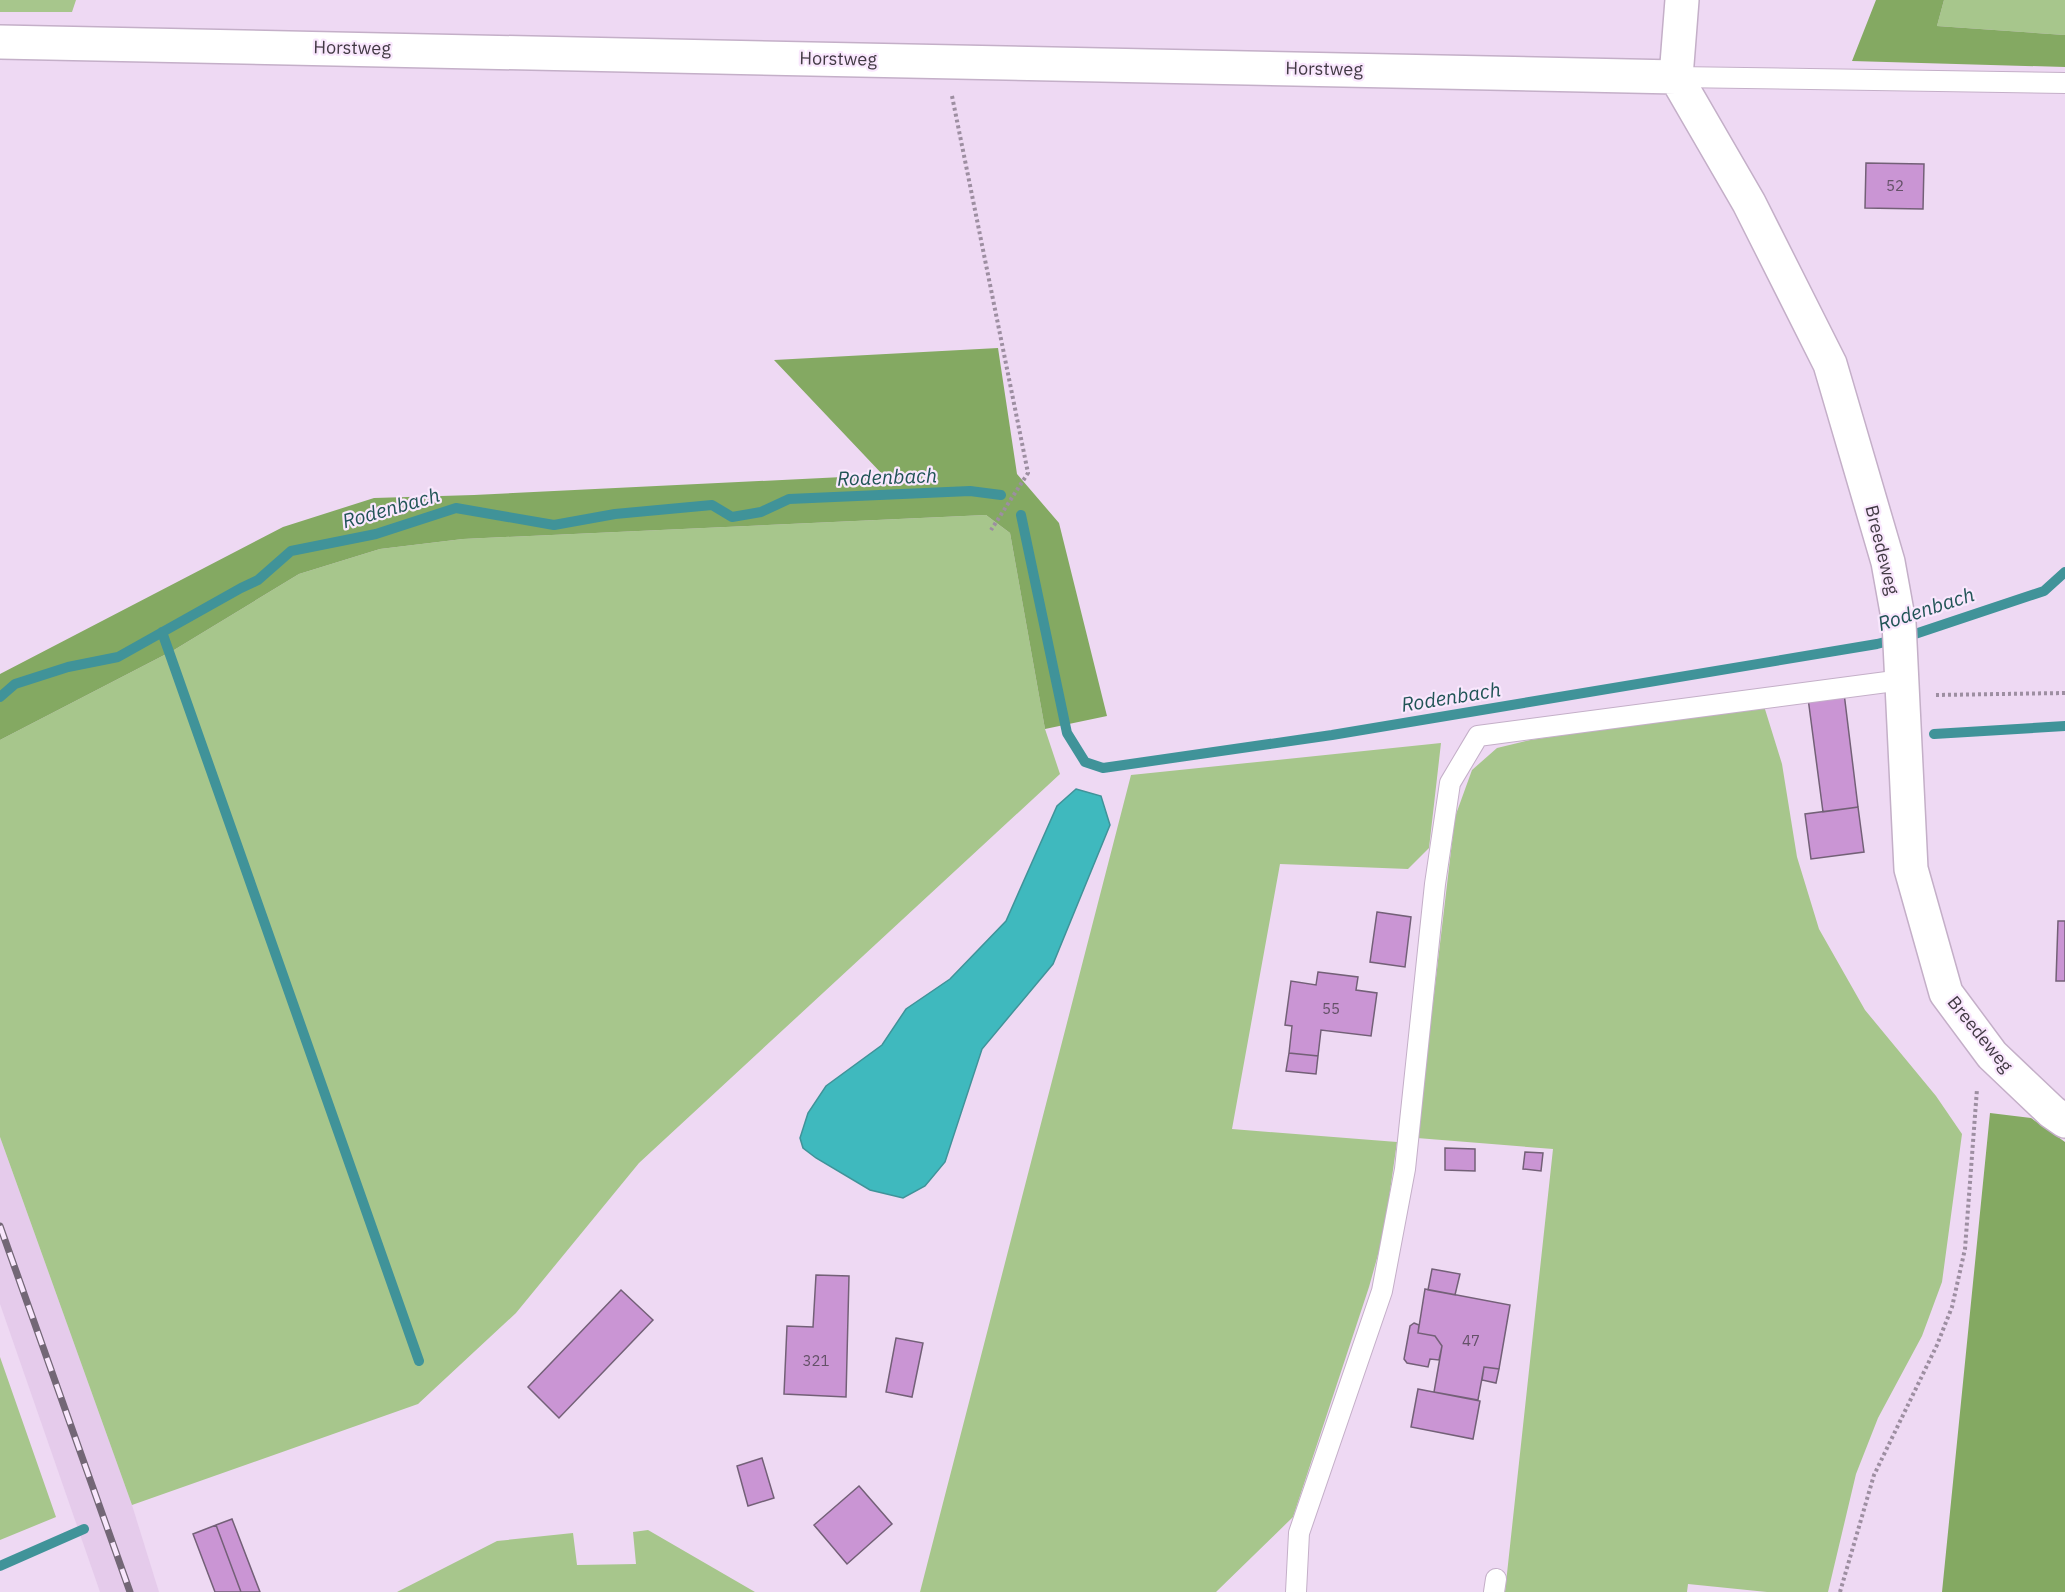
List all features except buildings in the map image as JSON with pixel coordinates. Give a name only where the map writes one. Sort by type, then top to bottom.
[{"type":"street","points":[[1676,77],[1682,0]]},
{"type":"street","name":"Horstweg","points":[[0,42],[1676,77]]},
{"type":"street","name":"Breedeweg","points":[[1676,77],[1749,203],[1830,364],[1888,562],[1899,623],[1911,869],[1946,993],[1992,1055],[2052,1112],[2065,1121]]},
{"type":"lane","points":[[1676,77],[2065,84]]},
{"type":"lane","points":[[1296,1592],[1295,1576],[1299,1533],[1382,1291],[1405,1169],[1435,884],[1450,783],[1478,736],[1902,680]]},
{"type":"path","points":[[945,61],[1028,473],[991,530]]},
{"type":"path","points":[[1902,680],[2065,693]]},
{"type":"path","points":[[1840,1592],[1874,1475],[1937,1345],[1952,1307],[1965,1249],[1978,1072],[1992,1055]]},
{"type":"shaded area","points":[[0,0],[76,0],[72,12],[0,12]]},
{"type":"shaded area","points":[[1876,0],[1944,0],[1937,26],[2065,35],[2065,67],[1852,61]]},
{"type":"shaded area","points":[[1944,0],[2065,0],[2065,35],[1937,26]]},
{"type":"shaded area","points":[[998,348],[1017,474],[1059,523],[1107,716],[1045,729],[1010,533],[986,515],[463,539],[380,549],[299,574],[174,650],[0,740],[0,674],[283,527],[374,498],[883,475],[774,360]]},
{"type":"shaded area","points":[[986,515],[1010,533],[1045,729],[1060,774],[639,1163],[516,1313],[418,1404],[132,1505],[0,1137],[0,740],[174,650],[299,574],[380,549],[463,539]]},
{"type":"shaded area","points":[[1764,706],[1782,764],[1797,857],[1819,929],[1865,1010],[1936,1096],[1962,1134],[1942,1282],[1922,1336],[1878,1418],[1856,1474],[1828,1592],[1767,1592],[1688,1584],[1687,1592],[1505,1592],[1553,1149],[1417,1138],[1455,817],[1472,770],[1497,748],[1530,740]]},
{"type":"shaded area","points":[[1441,743],[1429,848],[1408,869],[1280,864],[1232,1129],[1397,1142],[1384,1233],[1369,1287],[1293,1517],[1216,1592],[920,1592],[1131,775]]},
{"type":"shaded area","points":[[1076,789],[1101,796],[1110,825],[1053,964],[982,1049],[945,1162],[925,1186],[903,1198],[870,1190],[816,1158],[803,1148],[800,1138],[808,1113],[826,1086],[882,1045],[906,1009],[950,979],[1006,921],[1057,806]]},
{"type":"shaded area","points":[[1990,1113],[2031,1118],[2065,1142],[2065,1592],[1942,1592]]},
{"type":"shaded area","points":[[0,1137],[132,1505],[159,1592],[100,1592],[0,1304]]},
{"type":"shaded area","points":[[0,1357],[56,1517],[0,1540]]},
{"type":"shaded area","points":[[648,1530],[755,1592],[397,1592],[497,1541],[573,1533],[577,1565],[636,1564],[633,1532]]},
{"type":"waterway","name":"Rodenbach","points":[[0,697],[15,684],[68,667],[118,657],[258,580],[291,551],[376,534],[456,508],[554,525],[615,514],[712,505],[732,517],[761,512],[789,499],[970,491],[1001,495]]},
{"type":"waterway","name":"Rodenbach","points":[[1021,515],[1067,733],[1085,762],[1103,768],[1332,735],[1877,644],[1912,635],[2044,591],[2065,572]]},
{"type":"waterway","points":[[162,632],[419,1361]]},
{"type":"waterway","points":[[1934,734],[2065,726]]},
{"type":"waterway","points":[[0,1566],[84,1529]]},
{"type":"railway","points":[[0,1226],[130,1592]]}]
